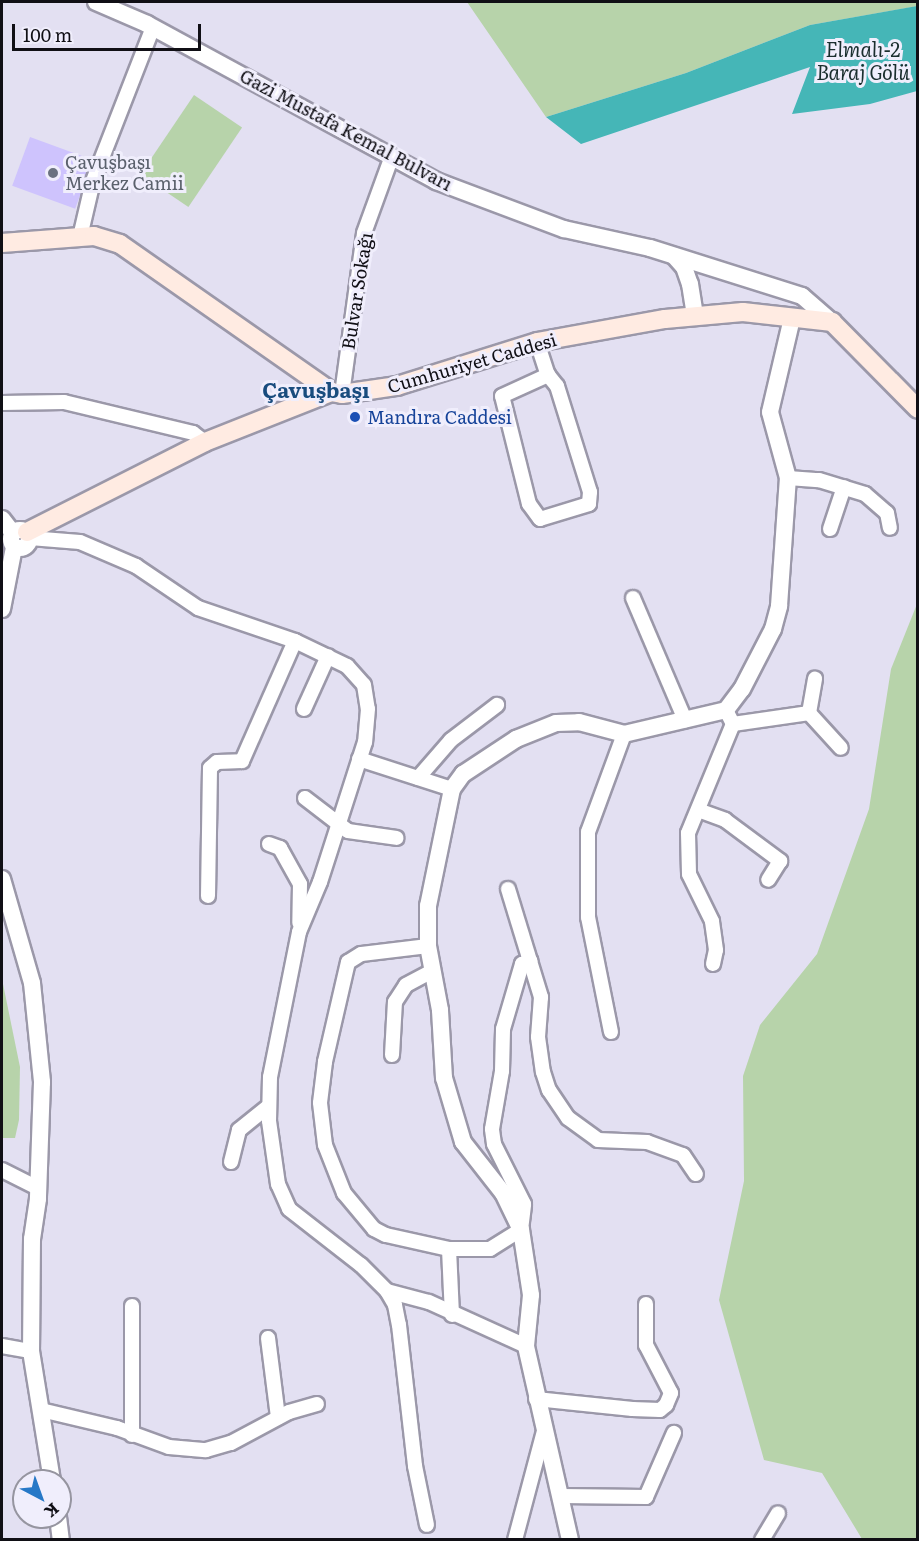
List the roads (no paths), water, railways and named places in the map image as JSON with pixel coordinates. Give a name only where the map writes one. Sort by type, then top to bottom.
[{"type":"main road","points":[[2,243],[94,236],[120,243],[336,393]]},
{"type":"main road","name":"Cumhuriyet Caddesi","points":[[21,538],[205,442],[336,393],[408,383],[537,342],[695,315],[743,312],[832,322]]},
{"type":"main road","points":[[832,322],[918,409]]},
{"type":"street","name":"Gazi Mustafa Kemal Bulvarı","points":[[96,2],[153,27],[436,181],[564,229],[674,256],[802,296],[832,322]]},
{"type":"street","points":[[80,237],[93,181],[153,27]]},
{"type":"street","name":"Bulvar Sokağı","points":[[336,393],[364,232],[392,156]]},
{"type":"street","points":[[674,256],[684,267],[690,284],[695,315]]},
{"type":"street","points":[[713,964],[716,950],[712,921],[688,874],[688,833],[729,717],[774,629],[779,606],[788,478],[770,412],[792,318]]},
{"type":"street","points":[[537,342],[548,375],[557,386],[590,492],[589,504],[540,519],[529,504],[502,396],[548,375]]},
{"type":"street","points":[[2,403],[64,402],[194,433],[205,442]]},
{"type":"street","points":[[788,478],[819,480],[878,501],[887,513],[890,528]]},
{"type":"street","points":[[830,529],[844,487]]},
{"type":"street","points":[[2,519],[21,538],[80,542],[136,566],[198,608],[295,641],[328,656],[347,666],[364,685],[368,709],[359,759],[336,823],[320,882],[299,932]]},
{"type":"street","points":[[2,609],[21,538]]},
{"type":"street","points":[[633,598],[685,720]]},
{"type":"street","points":[[208,896],[210,768],[218,762],[242,761],[295,641]]},
{"type":"street","points":[[304,709],[328,656]]},
{"type":"street","points":[[815,679],[810,713],[841,748]]},
{"type":"street","points":[[418,778],[451,740],[497,705]]},
{"type":"street","points":[[521,1230],[504,1192],[463,1142],[444,1078],[440,1010],[428,946],[428,906],[452,789],[463,774],[516,739],[556,723],[579,722],[624,734],[685,720],[810,713]]},
{"type":"street","points":[[611,1032],[588,917],[588,832],[624,734]]},
{"type":"street","points":[[359,759],[452,789]]},
{"type":"street","points":[[305,798],[348,831],[397,838]]},
{"type":"street","points":[[698,810],[725,820],[780,861],[768,880]]},
{"type":"street","points":[[269,844],[280,848],[300,884],[299,932],[270,1077],[269,1106],[278,1184],[289,1209],[361,1265],[387,1292],[395,1305],[415,1466],[427,1525]]},
{"type":"street","points":[[2,879],[32,983],[42,1082],[38,1188],[32,1239],[31,1351],[50,1469]]},
{"type":"street","points":[[508,889],[541,997],[538,1037],[543,1072],[549,1090],[568,1118],[598,1140],[647,1142],[683,1155],[696,1174]]},
{"type":"street","points":[[428,946],[372,951],[348,962],[325,1062],[321,1121],[333,1171],[344,1192],[374,1229],[386,1235],[449,1249],[490,1248],[521,1230]]},
{"type":"street","points":[[530,961],[522,964],[503,1029],[502,1071],[492,1130],[494,1144],[524,1204],[521,1230],[531,1295],[526,1346],[536,1399],[570,1539]]},
{"type":"street","points":[[392,1055],[395,1002],[406,985],[432,971]]},
{"type":"street","points":[[231,1162],[239,1130],[269,1106]]},
{"type":"street","points":[[2,1170],[38,1188]]},
{"type":"street","points":[[449,1249],[452,1314]]},
{"type":"street","points":[[387,1292],[429,1302],[526,1346]]},
{"type":"street","points":[[536,1399],[632,1409],[660,1410],[666,1405],[671,1393],[646,1346],[646,1304]]},
{"type":"street","points":[[132,1306],[132,1436]]},
{"type":"street","points":[[268,1338],[278,1417]]},
{"type":"street","points":[[2,1346],[31,1351]]},
{"type":"street","points":[[41,1410],[169,1447],[206,1450],[231,1443],[278,1417],[317,1404]]},
{"type":"street","points":[[515,1539],[544,1431]]},
{"type":"street","points":[[561,1496],[646,1497],[674,1432]]},
{"type":"street","points":[[762,1539],[778,1513]]},
{"type":"water","name":"Elmalı-2 Baraj Gölü","points":[[917,6],[917,91],[870,104],[792,114],[810,67],[581,144],[546,117],[686,73],[810,25]]},
{"type":"place","name":"Çavuşbaşı Merkez Camii","points":[[53,173]]},
{"type":"place","name":"Mandıra Caddesi","points":[[355,417]]},
{"type":"district","name":"Çavuşbaşı","points":[[316,389]]}]
